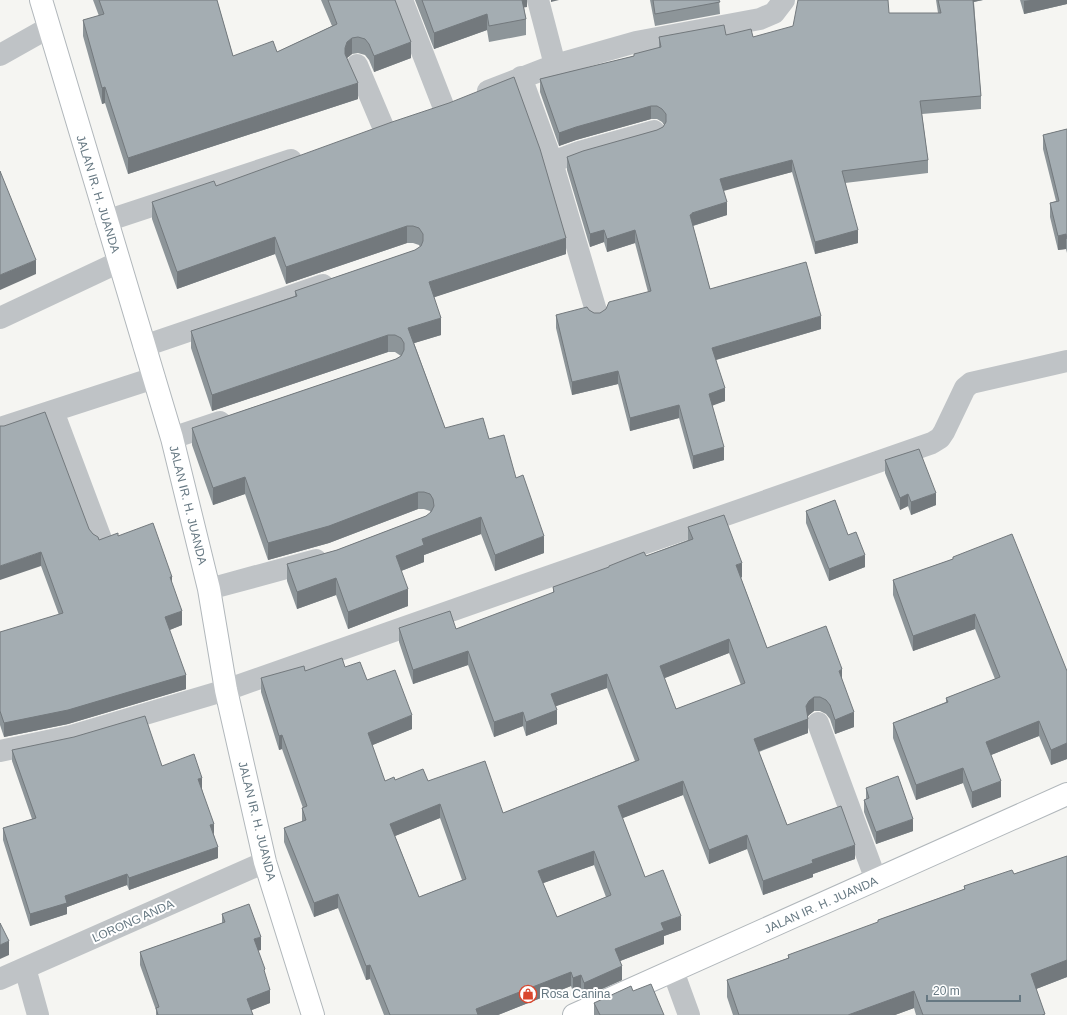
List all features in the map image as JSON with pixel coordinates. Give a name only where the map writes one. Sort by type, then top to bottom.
[{"type":"main road","name":"JALAN IR. H. JUANDA","points":[[40,0],[172,438],[209,589],[226,690],[265,862],[313,1015]]},
{"type":"main road","name":"JALAN IR. H. JUANDA","points":[[574,1015],[1067,794]]},
{"type":"street","points":[[402,0],[444,108]]},
{"type":"street","points":[[538,0],[555,65]]},
{"type":"street","points":[[424,115],[555,65],[636,42],[760,19],[774,13],[784,0]]},
{"type":"street","points":[[0,55],[48,28]]},
{"type":"street","points":[[357,64],[376,132],[404,122]]},
{"type":"street","points":[[521,77],[552,162],[597,314]]},
{"type":"street","points":[[552,162],[579,152],[654,130]]},
{"type":"street","points":[[106,221],[309,154]]},
{"type":"street","points":[[0,318],[119,262]]},
{"type":"street","points":[[144,346],[344,278]]},
{"type":"street","points":[[0,751],[71,736],[226,690],[932,443],[940,438],[944,432],[965,388],[971,383],[1067,361]]},
{"type":"street","points":[[0,428],[154,378]]},
{"type":"street","points":[[53,411],[101,539]]},
{"type":"street","points":[[172,438],[238,416]]},
{"type":"street","points":[[209,589],[333,555]]},
{"type":"street","points":[[818,723],[876,880]]},
{"type":"street","name":"LORONG ANDA","points":[[0,979],[265,862]]},
{"type":"street","points":[[25,968],[38,1015]]},
{"type":"street","points":[[673,971],[689,1015]]},
{"type":"building","points":[[99,0],[217,0],[233,56],[273,41],[277,52],[337,24],[328,0],[395,0],[411,42],[374,56],[365,39],[358,37],[352,38],[347,42],[345,54],[358,83],[128,158],[105,87],[102,88],[83,20],[104,14]]},
{"type":"building","points":[[422,0],[522,0],[526,19],[489,26],[487,14],[434,33]]},
{"type":"building","points":[[653,0],[719,0],[720,2],[655,14]]},
{"type":"building","points":[[798,0],[888,0],[889,13],[941,13],[938,0],[973,0],[981,96],[920,101],[928,160],[842,171],[858,230],[815,242],[792,160],[720,179],[727,202],[692,213],[690,215],[710,289],[806,262],[821,316],[712,348],[725,388],[709,394],[724,447],[693,456],[679,405],[630,418],[618,371],[572,382],[556,315],[587,307],[594,313],[600,313],[606,309],[609,302],[651,291],[635,230],[607,239],[604,230],[590,234],[567,157],[657,130],[663,127],[666,122],[666,114],[657,106],[651,106],[559,133],[540,79],[634,56],[634,54],[661,47],[659,37],[724,25],[726,35],[751,29],[753,37],[793,26]]},
{"type":"building","points":[[514,77],[540,149],[566,238],[429,282],[441,318],[408,328],[445,428],[483,418],[489,439],[504,435],[516,478],[523,475],[544,536],[495,555],[481,517],[422,539],[424,545],[396,556],[408,589],[348,612],[336,578],[297,592],[287,564],[337,550],[426,516],[431,512],[434,506],[433,499],[430,494],[418,492],[329,526],[268,543],[245,477],[213,488],[192,428],[396,359],[401,356],[404,350],[404,343],[401,338],[395,335],[388,335],[212,395],[191,331],[297,296],[295,291],[415,250],[421,246],[423,234],[419,228],[407,226],[286,267],[275,237],[177,272],[152,202],[214,181],[216,186],[392,122],[449,103]]},
{"type":"building","points":[[1067,129],[1067,239],[1066,234],[1058,236],[1050,203],[1059,201],[1043,135]]},
{"type":"building","points":[[0,171],[36,260],[0,275]]},
{"type":"building","points":[[45,412],[89,529],[93,534],[98,537],[99,540],[118,533],[118,536],[153,523],[182,611],[165,617],[186,675],[68,710],[4,723],[0,711],[0,632],[63,613],[41,552],[0,566],[0,426]]},
{"type":"building","points":[[919,449],[936,493],[911,502],[908,494],[900,498],[885,460]]},
{"type":"building","points":[[835,500],[848,535],[856,532],[865,555],[829,569],[806,511]]},
{"type":"building","points":[[724,515],[742,563],[736,565],[767,648],[826,626],[842,669],[839,671],[854,712],[835,720],[830,705],[826,700],[820,697],[814,697],[806,706],[808,719],[754,739],[787,825],[841,806],[855,845],[812,860],[813,863],[763,881],[747,835],[709,850],[683,781],[618,806],[645,877],[663,870],[681,916],[661,923],[664,930],[615,949],[622,966],[584,983],[581,975],[573,978],[571,972],[476,1009],[478,1015],[390,1015],[370,965],[366,966],[338,894],[314,903],[284,828],[306,820],[302,808],[307,806],[282,735],[279,736],[261,678],[304,666],[305,671],[342,658],[345,667],[360,662],[367,680],[395,670],[412,715],[368,733],[385,781],[394,777],[395,780],[423,769],[428,781],[485,761],[503,813],[639,760],[607,674],[551,694],[557,710],[526,722],[523,712],[494,722],[468,651],[413,670],[399,628],[450,611],[456,629],[554,592],[553,587],[609,567],[644,552],[646,556],[693,539],[688,527]],"holes":[[[729,639],[745,683],[676,709],[660,666]],[[440,804],[466,879],[419,897],[390,824]],[[594,851],[611,895],[557,917],[538,871]]]},
{"type":"building","points":[[1012,534],[1067,671],[1067,743],[1051,750],[1039,721],[986,742],[1001,781],[972,792],[963,768],[916,785],[893,723],[948,702],[946,698],[1000,677],[975,614],[913,636],[893,580],[953,559],[953,557]]},
{"type":"building","points":[[145,716],[162,766],[194,754],[202,778],[198,779],[214,824],[210,825],[218,847],[129,878],[127,874],[65,896],[67,903],[30,914],[3,828],[36,818],[12,750],[74,737]]},
{"type":"building","points":[[898,776],[913,819],[876,832],[864,800],[869,798],[866,788]]},
{"type":"building","points":[[1067,856],[1067,960],[1031,974],[1045,1014],[923,1015],[914,991],[848,1015],[739,1015],[727,980],[789,958],[788,955],[878,922],[878,920],[965,889],[964,886],[1012,870],[1014,874]]},
{"type":"building","points":[[249,904],[261,937],[254,939],[265,969],[264,970],[270,990],[247,999],[253,1015],[158,1015],[156,1008],[159,1007],[140,952],[225,922],[222,914]]},
{"type":"building","points":[[0,923],[9,941],[0,945]]},
{"type":"building","points":[[651,984],[664,1015],[600,1015],[594,1003],[631,986],[633,991]]},
{"type":"place","name":"Rosa Canina","points":[[528,994]]}]
